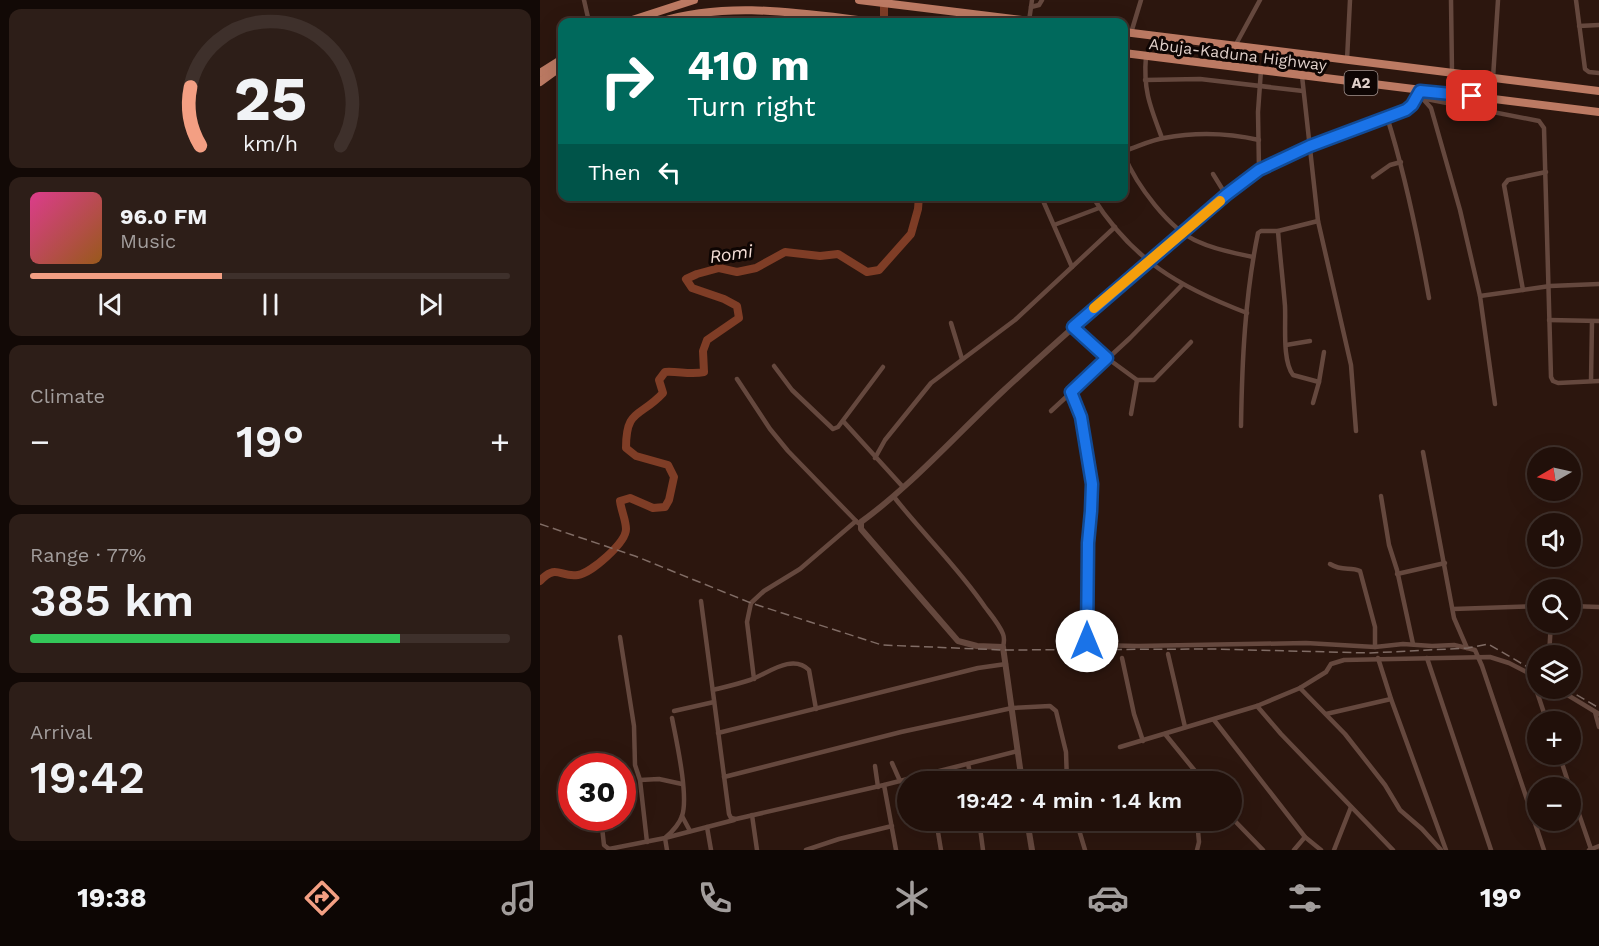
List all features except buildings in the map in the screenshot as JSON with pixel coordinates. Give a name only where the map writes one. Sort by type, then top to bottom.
[{"type":"highway","points":[[638,18],[694,0]]},
{"type":"highway","points":[[861,0],[1006,18]]},
{"type":"highway","points":[[674,18],[692,13],[726,10],[792,12],[840,18]]},
{"type":"highway","name":"Abuja-Kaduna Highway","points":[[1128,33],[1599,91]]},
{"type":"highway","name":"Abuja-Kaduna Highway","points":[[1128,54],[1261,70],[1418,94],[1599,112]]},
{"type":"highway","points":[[542,71],[558,61]]},
{"type":"highway","points":[[540,82],[558,69]]},
{"type":"street","points":[[584,0],[588,18]]},
{"type":"street","points":[[1029,18],[1032,0]]},
{"type":"street","points":[[1031,7],[1042,0]]},
{"type":"street","points":[[1128,31],[1141,0]]},
{"type":"street","points":[[1235,46],[1260,0]]},
{"type":"street","points":[[1347,60],[1350,0]]},
{"type":"street","points":[[1451,0],[1452,74]]},
{"type":"street","points":[[1493,78],[1498,0]]},
{"type":"street","points":[[1576,0],[1586,69],[1589,72],[1599,73]]},
{"type":"street","points":[[1579,26],[1599,25]]},
{"type":"street","points":[[1146,56],[1144,80],[1147,100],[1162,138]]},
{"type":"street","points":[[1259,170],[1261,70]]},
{"type":"street","points":[[1302,76],[1318,221],[1351,365],[1356,431]]},
{"type":"street","points":[[1144,80],[1180,78],[1304,91]]},
{"type":"street","points":[[754,679],[747,622],[751,603],[764,591],[800,569],[894,497],[1073,327],[1226,195],[1259,170],[1310,146],[1406,110],[1418,94],[1431,108],[1460,210],[1480,296],[1495,404]]},
{"type":"street","points":[[1424,100],[1505,113],[1539,121],[1544,128],[1550,286],[1550,366],[1553,381],[1558,383],[1599,381]]},
{"type":"street","points":[[1387,117],[1416,223],[1429,298]]},
{"type":"street","points":[[1128,151],[1162,138],[1217,134],[1259,140]]},
{"type":"street","points":[[1128,161],[1144,191],[1183,232],[1197,242],[1253,258]]},
{"type":"street","points":[[1373,177],[1390,165],[1401,162]]},
{"type":"street","points":[[1522,290],[1504,185],[1508,180],[1546,172]]},
{"type":"street","points":[[1213,174],[1226,195]]},
{"type":"street","points":[[1043,201],[1072,267]]},
{"type":"street","points":[[1095,201],[1126,242],[1147,262],[1182,285],[1247,313]]},
{"type":"street","points":[[1054,225],[1099,208]]},
{"type":"street","points":[[1241,426],[1242,368],[1247,313],[1253,258],[1259,232],[1278,231],[1318,221]]},
{"type":"street","points":[[875,458],[908,409],[931,383],[1015,320],[1114,227]]},
{"type":"street","points":[[1278,231],[1286,345],[1292,374],[1319,382]]},
{"type":"street","points":[[1480,296],[1550,286],[1599,284]]},
{"type":"street","points":[[1051,411],[1130,339],[1182,285]]},
{"type":"street","points":[[1549,320],[1599,321]]},
{"type":"street","points":[[1592,322],[1592,381]]},
{"type":"street","points":[[951,324],[962,359]]},
{"type":"street","points":[[1073,327],[1107,358],[1137,380],[1154,380],[1191,342]]},
{"type":"street","points":[[1286,345],[1310,341]]},
{"type":"street","points":[[1312,403],[1319,382],[1324,352]]},
{"type":"street","points":[[774,366],[792,390],[829,427],[836,429],[883,367]]},
{"type":"street","points":[[737,379],[770,429],[788,451],[858,523],[958,641],[977,646],[1003,647]]},
{"type":"street","points":[[1131,414],[1137,380]]},
{"type":"street","points":[[1071,392],[1085,433],[1092,484],[1088,543],[1089,643],[1150,646],[1306,643],[1375,646],[1413,644],[1454,645],[1475,650],[1545,850]]},
{"type":"street","points":[[843,421],[903,487]]},
{"type":"street","points":[[1423,452],[1453,609],[1467,648]]},
{"type":"street","points":[[1381,496],[1389,545],[1413,644]]},
{"type":"street","points":[[894,497],[962,576],[1002,632],[1004,641],[1002,650],[1005,651],[1021,771]]},
{"type":"street","points":[[1397,574],[1445,563]]},
{"type":"street","points":[[1329,564],[1341,570],[1360,571],[1376,627],[1375,646]]},
{"type":"street","points":[[701,601],[729,814],[731,818],[736,819]]},
{"type":"street","points":[[1453,609],[1527,606]]},
{"type":"street","points":[[1581,606],[1599,607]]},
{"type":"street","points":[[620,637],[634,726],[636,765],[640,780],[647,842]]},
{"type":"street","points":[[1168,654],[1185,727]]},
{"type":"street","points":[[1120,747],[1257,706],[1300,688],[1326,672],[1331,664],[1338,661],[1478,656],[1491,657],[1527,672]]},
{"type":"street","points":[[1122,658],[1134,714],[1143,741]]},
{"type":"street","points":[[1378,658],[1446,850]]},
{"type":"street","points":[[1427,658],[1491,850]]},
{"type":"street","points":[[718,733],[978,668],[1006,664]]},
{"type":"street","points":[[753,665],[765,672]]},
{"type":"street","points":[[713,690],[754,679],[780,665],[806,667],[809,670],[816,709]]},
{"type":"street","points":[[1300,688],[1346,734],[1385,785],[1400,810],[1422,829],[1440,850]]},
{"type":"street","points":[[1326,714],[1391,699]]},
{"type":"street","points":[[1574,699],[1597,713],[1599,727]]},
{"type":"street","points":[[674,711],[714,702]]},
{"type":"street","points":[[724,777],[901,732],[1012,708],[1050,706],[1056,711],[1066,752],[1067,771]]},
{"type":"street","points":[[1257,706],[1386,847],[1393,850]]},
{"type":"street","points":[[665,838],[676,828],[684,805],[679,749],[672,718]]},
{"type":"street","points":[[1214,720],[1305,837],[1321,850]]},
{"type":"street","points":[[1165,734],[1195,771]]},
{"type":"street","points":[[939,771],[1018,751]]},
{"type":"street","points":[[892,763],[897,774]]},
{"type":"street","points":[[968,764],[970,771]]},
{"type":"street","points":[[875,766],[878,787]]},
{"type":"street","points":[[640,780],[659,779],[682,784]]},
{"type":"street","points":[[603,831],[606,847],[609,849],[665,838],[752,815],[897,782]]},
{"type":"street","points":[[884,785],[896,850]]},
{"type":"street","points":[[1334,850],[1351,807]]},
{"type":"street","points":[[752,815],[757,850]]},
{"type":"street","points":[[682,816],[690,831]]},
{"type":"street","points":[[1581,822],[1590,850],[1599,846]]},
{"type":"street","points":[[806,850],[838,839],[892,826]]},
{"type":"street","points":[[707,827],[711,850]]},
{"type":"street","points":[[1242,829],[1263,850]]},
{"type":"street","points":[[938,831],[941,850]]},
{"type":"street","points":[[980,831],[983,850]]},
{"type":"street","points":[[1029,831],[1032,850]]},
{"type":"street","points":[[1079,831],[1085,850]]},
{"type":"street","points":[[1197,850],[1198,831]]},
{"type":"street","points":[[1294,850],[1305,837]]},
{"type":"street","points":[[665,838],[667,850]]},
{"type":"street","points":[[1251,850],[1256,845]]},
{"type":"waterway","name":"Romi","points":[[884,0],[884,18]]},
{"type":"waterway","name":"Romi","points":[[540,581],[555,572],[572,575],[584,573],[614,549],[626,529],[620,501],[630,498],[653,508],[665,507],[669,500],[674,477],[668,465],[636,456],[626,448],[629,426],[636,415],[663,393],[659,380],[665,372],[704,372],[703,351],[707,340],[739,318],[737,306],[692,288],[686,279],[719,268],[737,272],[756,268],[785,252],[820,256],[838,254],[867,272],[879,270],[911,234],[919,201]]},
{"type":"railway","points":[[540,524],[635,556],[751,603],[882,645],[1002,650],[1212,649],[1370,653],[1468,648],[1488,644],[1527,667]]},
{"type":"railway","points":[[1581,697],[1599,708]]},
{"type":"slow traffic","points":[[1094,308],[1220,201]]},
{"type":"route","points":[[1087,641],[1088,543],[1092,484],[1085,433],[1071,392],[1107,358],[1073,327],[1226,195],[1259,170],[1310,146],[1406,110],[1412,105],[1420,91],[1472,96]]}]
